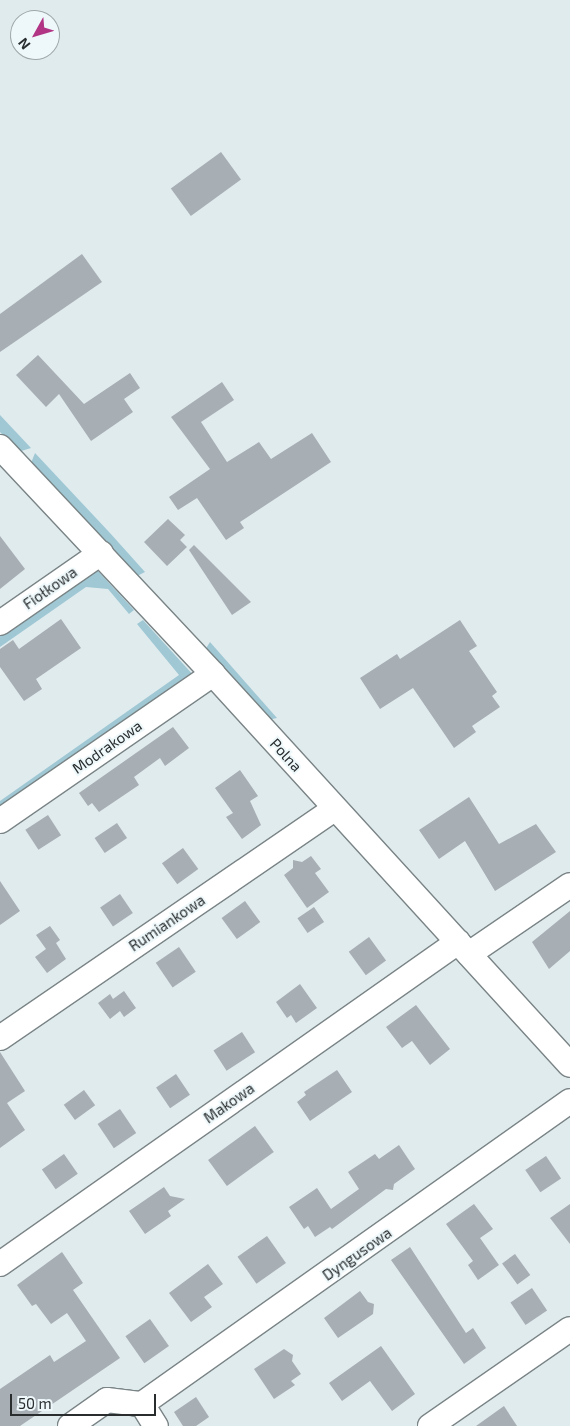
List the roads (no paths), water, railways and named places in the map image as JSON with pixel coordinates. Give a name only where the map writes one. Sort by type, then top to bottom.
[{"type":"street","name":"Polna","points":[[0,447],[214,674],[334,809],[570,1065]]},
{"type":"street","name":"Fiołkowa","points":[[0,624],[101,553]]},
{"type":"street","name":"Modrakowa","points":[[0,821],[214,674]]},
{"type":"street","name":"Rumiankowa","points":[[0,1038],[334,809]]},
{"type":"street","name":"Makowa","points":[[0,1264],[463,948],[570,885]]},
{"type":"street","name":"Dyngusowa","points":[[142,1404],[570,1101]]},
{"type":"street","points":[[430,1426],[570,1329]]},
{"type":"street","points":[[70,1426],[107,1400],[142,1404],[156,1426]]}]
